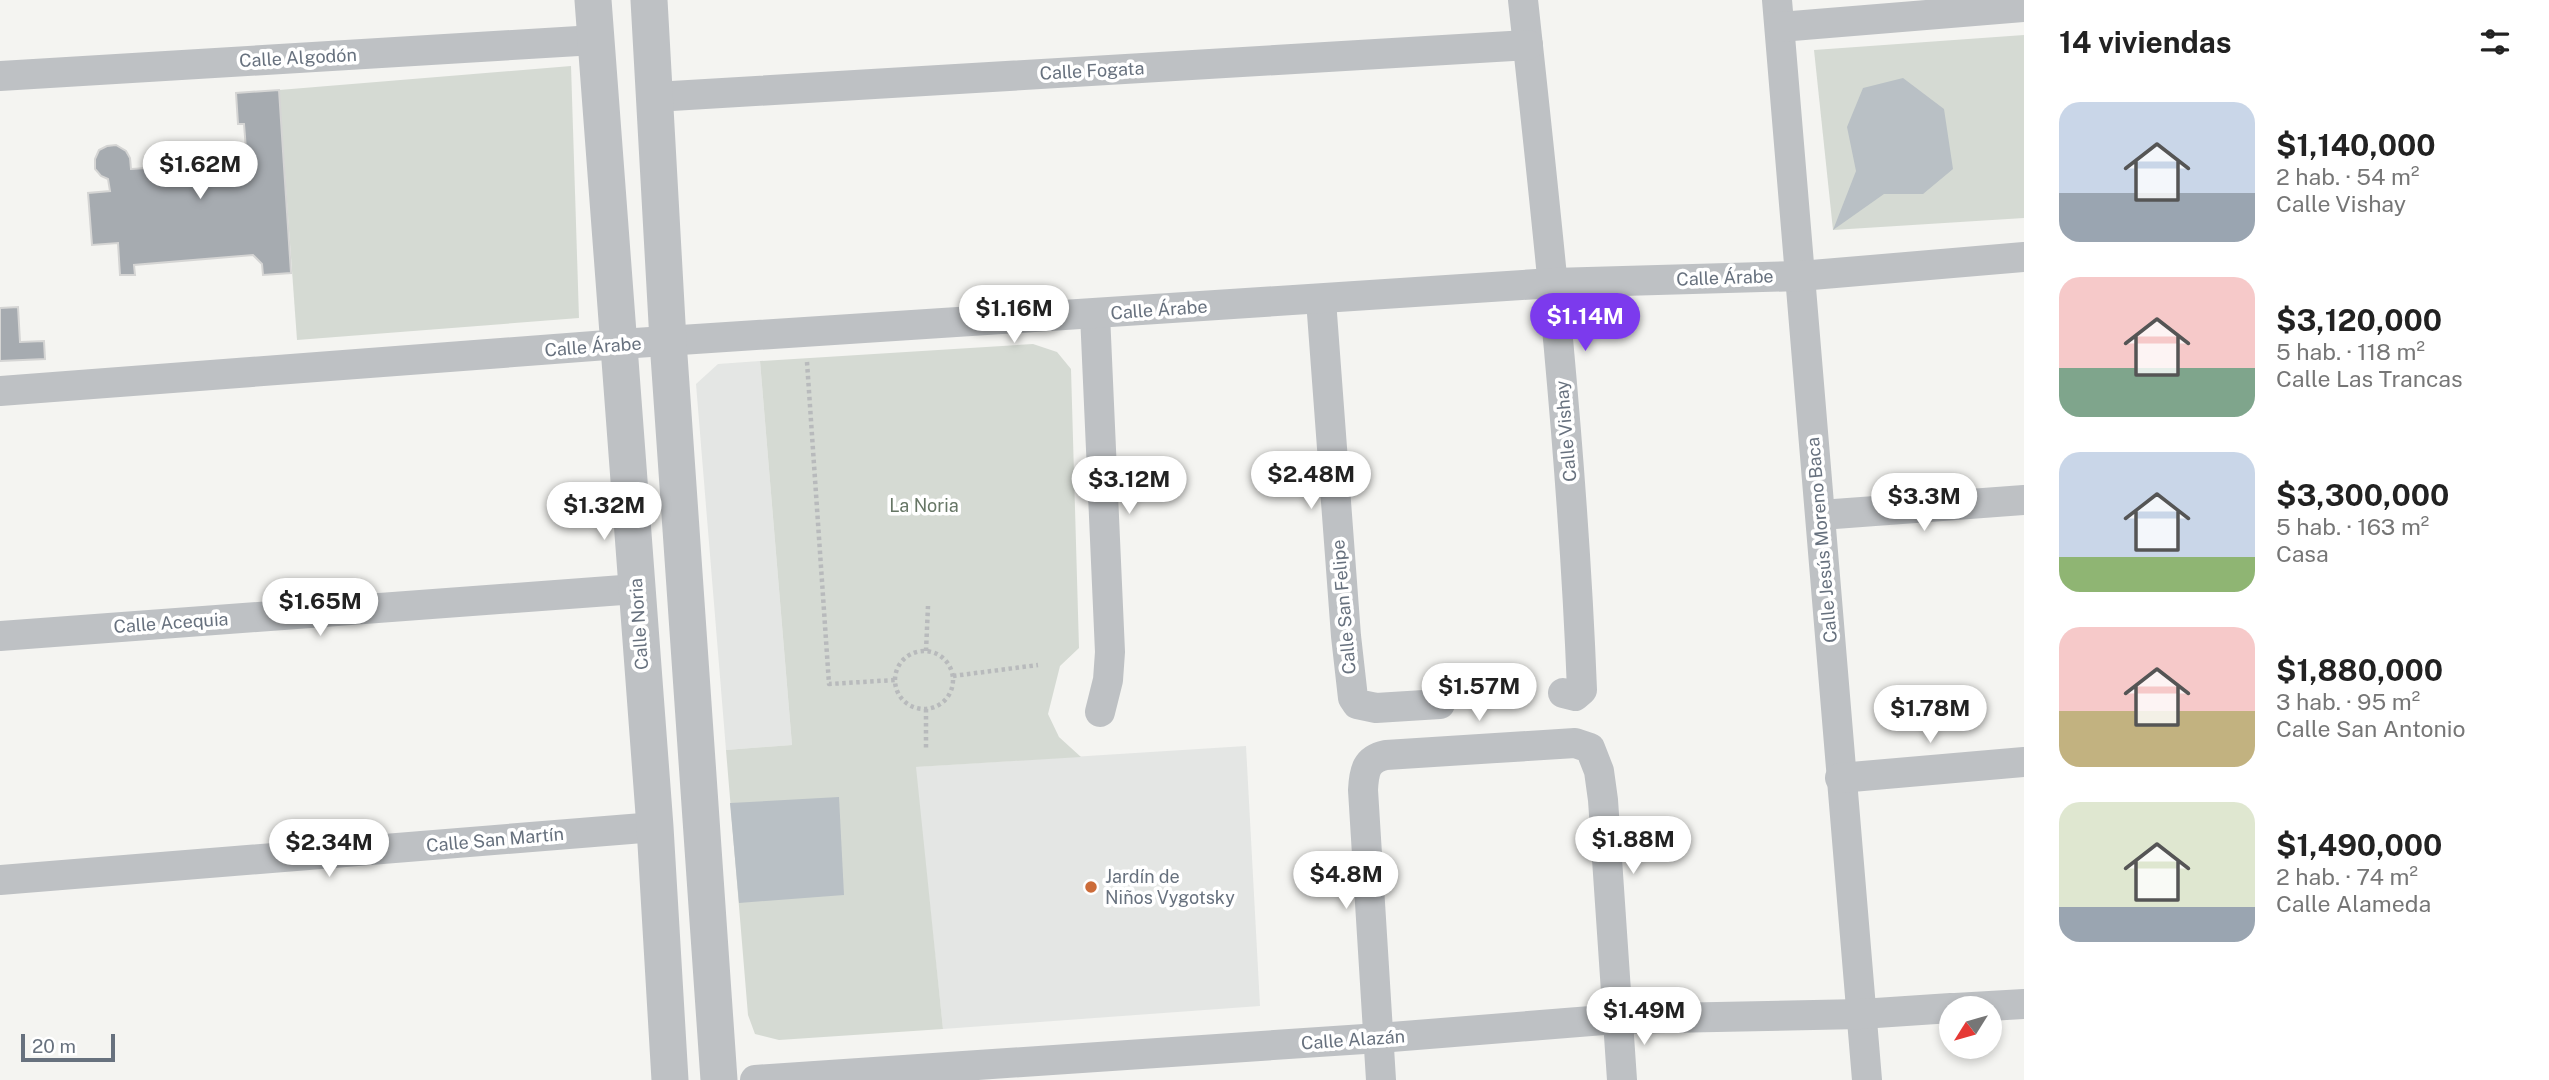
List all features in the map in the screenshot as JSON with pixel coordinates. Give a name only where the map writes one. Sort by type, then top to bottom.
[{"type":"street","name":"Calle Noria","points":[[593,0],[655,827],[670,1080]]},
{"type":"street","points":[[649,0],[668,341],[719,1080]]},
{"type":"street","name":"Calle Vishay","points":[[1523,0],[1553,283],[1573,513],[1581,690],[1571,694]]},
{"type":"street","points":[[1779,13],[2024,7]]},
{"type":"street","name":"Calle Jesús Moreno Baca","points":[[1779,13],[1867,1080]]},
{"type":"street","name":"Calle Algodón","points":[[0,76],[595,40]]},
{"type":"street","name":"Calle Fogata","points":[[655,97],[1528,45]]},
{"type":"street","name":"Calle Árabe","points":[[0,391],[620,344],[1553,283],[1800,276],[2024,257]]},
{"type":"street","name":"Calle San Felipe","points":[[1321,300],[1353,698],[1357,704],[1376,708],[1440,704]]},
{"type":"street","points":[[1095,314],[1110,652],[1108,680],[1100,712]]},
{"type":"street","points":[[1821,515],[2024,500]]},
{"type":"street","name":"Calle Acequia","points":[[0,636],[636,589]]},
{"type":"street","points":[[1381,1080],[1363,790],[1366,767],[1371,761],[1386,755],[1575,743],[1590,748],[1599,771],[1622,1080]]},
{"type":"street","points":[[1840,778],[2024,762]]},
{"type":"street","name":"Calle San Martín","points":[[0,880],[655,827]]},
{"type":"street","name":"Calle Alazán","points":[[2002,1005],[2024,1004]]},
{"type":"street","name":"Calle Alazán","points":[[755,1080],[1379,1038],[1616,1019],[1861,1014],[1939,1009]]},
{"type":"path","points":[[805,333],[829,684],[895,680]]},
{"type":"path","points":[[926,650],[928,606]]},
{"type":"path","points":[[926,650],[944,659],[953,676],[953,686],[943,702],[926,709],[917,708],[901,698],[895,680],[901,662],[908,656],[926,650]]},
{"type":"path","points":[[953,676],[1038,665]]},
{"type":"path","points":[[926,709],[926,750]]},
{"type":"shaded area","points":[[1903,78],[1944,109],[1953,169],[1923,194],[1884,194],[1833,230],[1856,171],[1847,127],[1863,88]]},
{"type":"shaded area","points":[[760,361],[792,745],[726,750],[696,384],[718,364]]},
{"type":"shaded area","name":"Jardín de Niños Vygotsky","points":[[1246,746],[1260,1006],[943,1029],[915,767]]},
{"type":"shaded area","points":[[839,797],[844,895],[739,903],[730,803]]},
{"type":"green space","points":[[2024,35],[2024,218],[1833,230],[1814,50]]},
{"type":"green space","points":[[571,66],[579,318],[297,340],[279,90]]},
{"type":"green space","name":"La Noria","points":[[1033,344],[1057,352],[1071,369],[1079,648],[1060,666],[1048,714],[1059,737],[1081,757],[916,767],[943,1029],[779,1040],[755,1034],[748,1015],[726,750],[792,745],[760,361]]},
{"type":"building","points":[[279,90],[291,273],[263,275],[262,264],[253,255],[134,265],[135,275],[120,275],[118,243],[92,245],[88,193],[110,191],[108,179],[95,169],[99,150],[116,145],[126,151],[131,169],[247,162],[244,124],[238,124],[236,93]]},
{"type":"building","points":[[18,307],[20,342],[44,341],[45,359],[0,361],[0,308]]},
{"type":"place","name":"Jardín de Niños Vygotsky","points":[[1091,887]]}]
